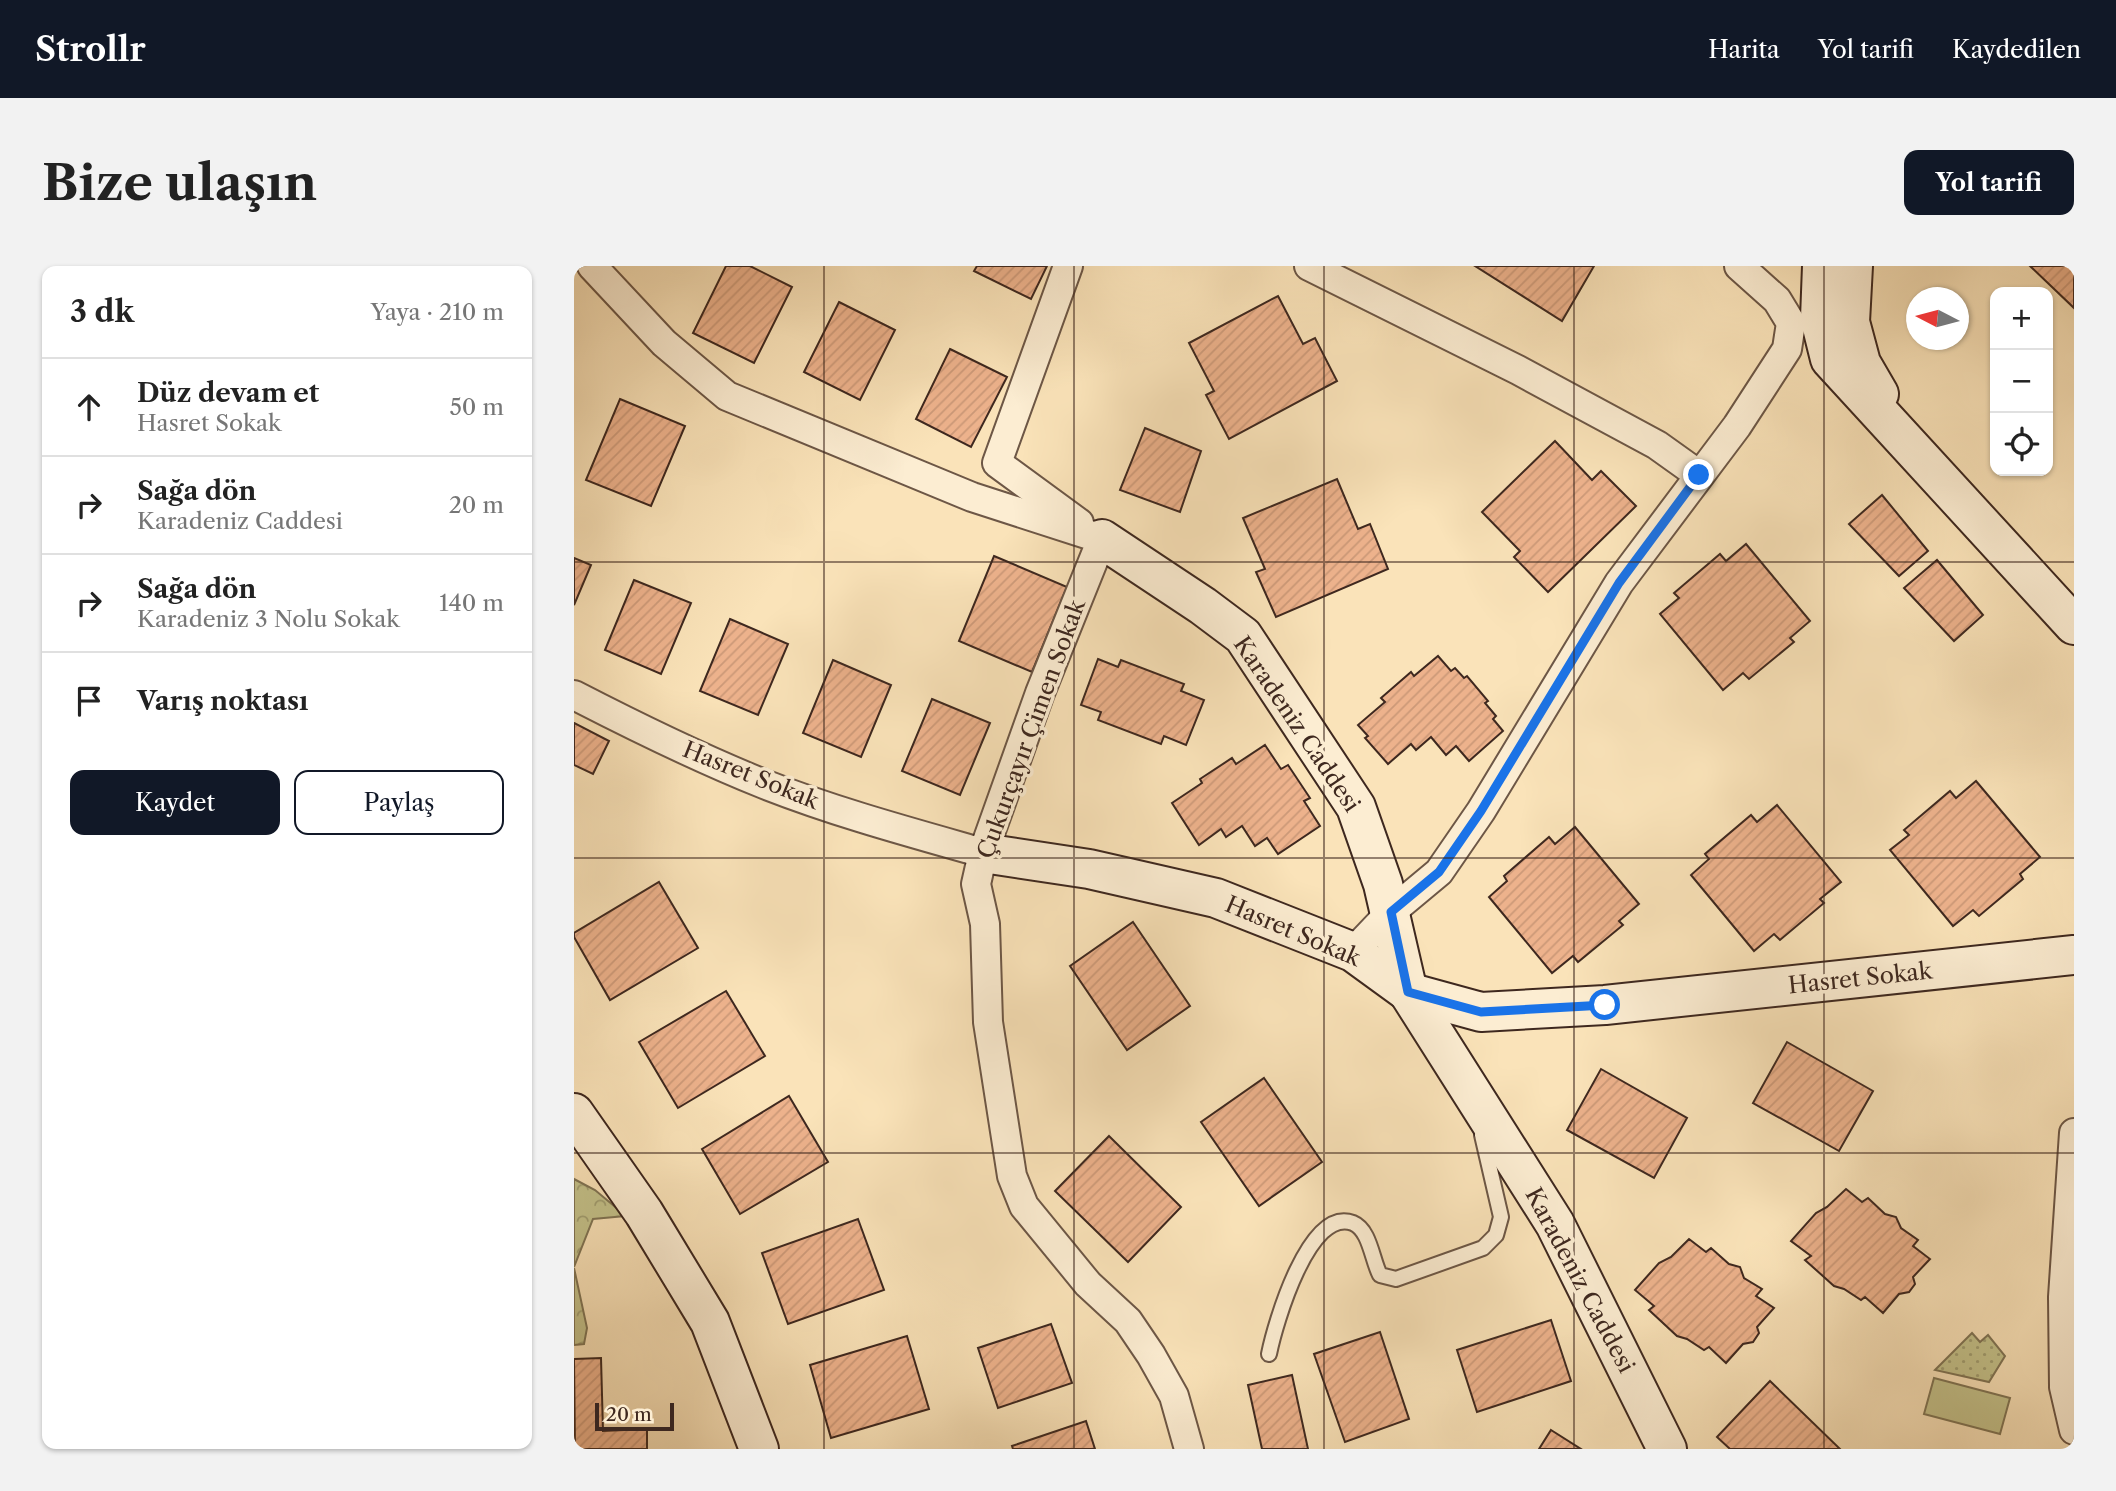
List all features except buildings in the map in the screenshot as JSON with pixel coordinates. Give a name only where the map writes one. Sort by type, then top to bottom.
[{"type":"street","name":"Karadeniz Caddesi","points":[[592,266],[664,343],[727,396],[972,497],[1101,539],[1203,606],[1242,636],[1356,807],[1391,912],[1408,992],[1555,1224],[1667,1449]]},
{"type":"street","points":[[1068,266],[997,463],[1101,539]]},
{"type":"street","points":[[1309,266],[1518,370],[1657,445],[1699,475]]},
{"type":"street","points":[[1353,952],[1391,912],[1439,872],[1481,811],[1619,583],[1737,426],[1787,349],[1791,323],[1777,300],[1739,266]]},
{"type":"street","points":[[1822,266],[1820,319],[1830,359],[2074,625]]},
{"type":"street","points":[[1853,266],[1850,322],[1861,363],[1906,441]]},
{"type":"street","name":"Çukurçayır Çimen Sokak","points":[[1101,539],[1040,694],[983,853],[976,884],[985,924],[988,1022],[1012,1176],[1024,1206],[1088,1284],[1128,1321],[1174,1396],[1189,1449]]},
{"type":"street","name":"Hasret Sokak","points":[[574,695],[633,725],[764,784],[872,821],[983,853],[1089,869],[1216,898],[1353,952],[1408,992],[1481,1012],[1577,1006],[2074,955]]},
{"type":"street","points":[[574,1113],[644,1213],[710,1322],[759,1449]]},
{"type":"street","points":[[2074,1133],[2063,1297],[2064,1387],[2074,1430]]},
{"type":"lane","points":[[1269,1354],[1292,1278],[1326,1227],[1340,1222],[1354,1223],[1364,1232],[1380,1275],[1396,1279],[1483,1248],[1496,1235],[1501,1217],[1470,1090]]},
{"type":"green space","points":[[574,1179],[595,1190],[626,1216],[593,1219],[574,1267]]},
{"type":"green space","points":[[574,1268],[587,1328],[584,1344],[574,1345]]},
{"type":"green space","points":[[1972,1333],[1980,1342],[1988,1335],[2005,1356],[1989,1382],[1935,1370]]},
{"type":"green space","points":[[1934,1378],[2010,1398],[2000,1434],[1924,1414]]},
{"type":"route","points":[[1605,1005],[1481,1012],[1408,992],[1391,912],[1439,872],[1481,811],[1619,583],[1699,475]]}]
